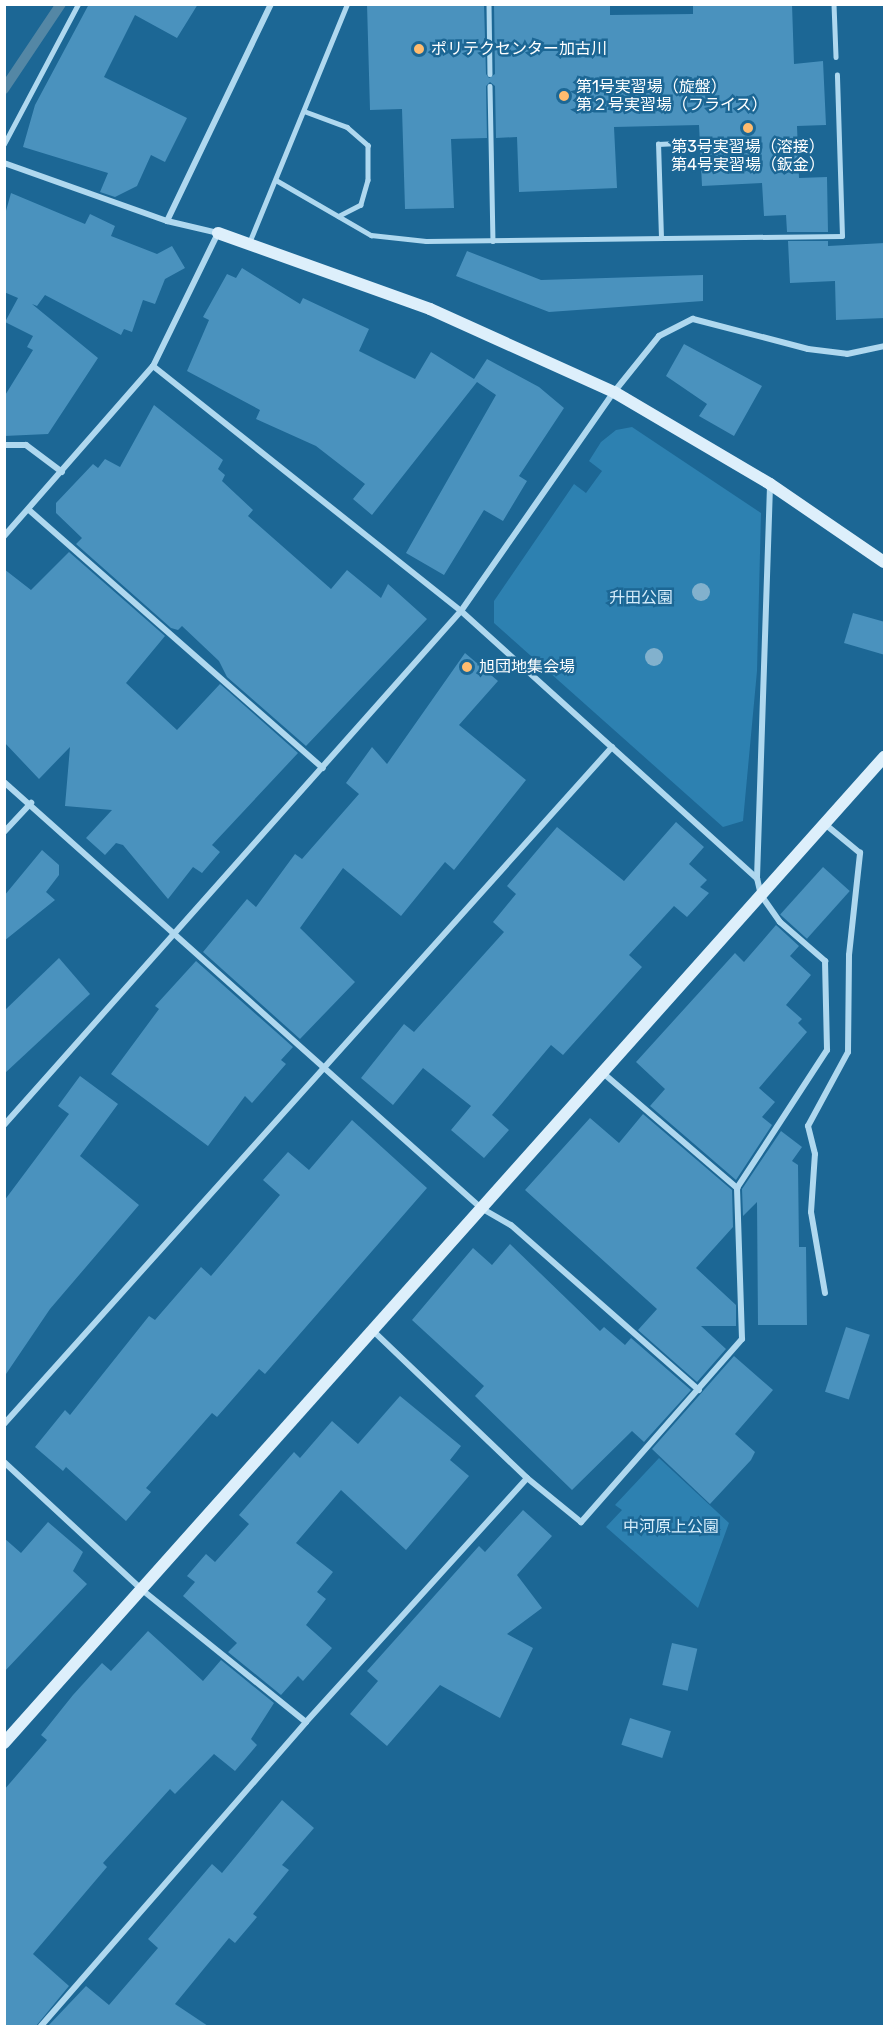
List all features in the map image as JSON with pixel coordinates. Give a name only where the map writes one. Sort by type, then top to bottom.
[{"type":"street","points":[[167,221],[271,4]]},
{"type":"street","points":[[4,163],[167,221],[218,233],[487,332],[614,392],[771,484],[885,561]]},
{"type":"street","points":[[4,536],[153,366],[218,233]]},
{"type":"street","points":[[4,1125],[461,611],[614,392],[659,336],[693,319],[818,350],[847,354],[885,346]]},
{"type":"street","points":[[153,366],[461,611],[757,878]]},
{"type":"street","points":[[4,445],[26,445],[62,472]]},
{"type":"street","points":[[370,1329],[527,1478],[581,1522],[742,1339],[737,1188],[827,1050],[825,961],[780,922],[760,895],[757,878],[771,484]]},
{"type":"street","points":[[28,510],[323,768]]},
{"type":"street","points":[[4,1424],[612,747]]},
{"type":"street","points":[[4,1743],[370,1329],[885,758]]},
{"type":"street","points":[[4,782],[31,803],[481,1208],[511,1225],[699,1390]]},
{"type":"street","points":[[4,832],[31,803]]},
{"type":"street","points":[[825,824],[860,853],[849,955],[848,1052],[808,1126],[815,1154],[811,1212],[825,1293]]},
{"type":"street","points":[[603,1073],[737,1188]]},
{"type":"street","points":[[4,1462],[141,1589],[306,1722]]},
{"type":"street","points":[[41,2026],[306,1722],[527,1478]]},
{"type":"lane","points":[[4,144],[78,4]]},
{"type":"lane","points":[[249,244],[347,4]]},
{"type":"lane","points":[[489,4],[490,74]]},
{"type":"lane","points":[[834,4],[836,57]]},
{"type":"lane","points":[[276,180],[371,235],[426,241],[842,236],[837,75]]},
{"type":"lane","points":[[490,86],[493,241]]},
{"type":"lane","points":[[304,111],[347,128],[368,145],[368,180],[362,205],[338,216]]},
{"type":"lane","points":[[661,238],[658,144],[693,142]]},
{"type":"green space","name":"升田公園","points":[[632,427],[761,513],[757,671],[743,821],[723,827],[494,623],[494,601],[574,484],[586,493],[602,471],[589,461],[601,442],[616,430]]},
{"type":"green space","name":"中河原上公園","points":[[659,1458],[729,1523],[698,1608],[606,1527],[622,1510],[615,1505]]},
{"type":"building","points":[[89,4],[198,4],[177,38],[135,15],[104,77],[187,118],[165,162],[151,155],[137,186],[115,197],[100,192],[108,173],[23,147],[35,105]]},
{"type":"building","points":[[367,4],[484,4],[486,74],[489,78],[495,74],[494,4],[610,4],[610,15],[693,14],[693,4],[792,4],[794,64],[823,61],[826,125],[797,126],[799,178],[827,177],[828,232],[787,232],[786,215],[764,216],[762,183],[702,186],[699,125],[614,127],[617,188],[519,192],[517,137],[496,138],[495,86],[490,82],[486,86],[487,138],[451,139],[454,208],[405,209],[402,109],[370,110]]},
{"type":"building","points":[[11,193],[85,224],[90,214],[115,226],[111,236],[157,254],[172,246],[185,268],[165,279],[155,304],[143,300],[132,332],[124,329],[121,335],[45,295],[37,306],[32,304],[98,358],[48,434],[4,436],[4,397],[33,350],[27,347],[33,336],[5,322],[18,298],[4,292],[4,218]]},
{"type":"building","points":[[788,241],[828,241],[828,246],[885,243],[885,318],[836,320],[835,281],[790,283]]},
{"type":"building","points":[[467,251],[541,280],[703,275],[703,301],[549,312],[456,276]]},
{"type":"building","points":[[242,268],[300,304],[303,298],[369,329],[359,351],[415,379],[431,352],[474,379],[487,359],[539,387],[564,408],[519,476],[527,481],[503,521],[484,510],[444,575],[406,553],[496,395],[477,382],[372,515],[353,499],[365,484],[316,446],[256,419],[260,410],[187,371],[209,320],[203,317],[227,274],[236,278]]},
{"type":"building","points":[[684,344],[762,386],[734,436],[699,416],[707,404],[666,376]]},
{"type":"building","points":[[154,405],[223,460],[218,469],[225,475],[222,481],[253,510],[248,516],[331,589],[347,570],[381,598],[388,584],[427,619],[306,746],[227,677],[219,661],[182,626],[178,630],[171,628],[76,544],[82,538],[56,513],[56,503],[93,464],[98,468],[105,459],[120,467]]},
{"type":"building","points":[[69,552],[165,636],[126,683],[177,730],[220,684],[298,753],[212,845],[220,852],[202,873],[193,867],[168,899],[123,845],[116,843],[105,855],[86,838],[112,810],[65,806],[70,747],[39,779],[4,742],[4,569],[31,590]]},
{"type":"building","points":[[853,613],[885,622],[885,655],[844,643]]},
{"type":"building","points":[[465,653],[498,681],[459,725],[526,780],[454,870],[445,862],[401,916],[343,868],[300,928],[355,982],[300,1039],[203,952],[247,899],[256,907],[295,854],[302,859],[359,794],[346,783],[372,747],[387,764]]},
{"type":"building","points":[[676,822],[704,847],[689,864],[707,880],[700,887],[709,893],[687,917],[674,906],[629,955],[642,967],[563,1055],[551,1045],[492,1115],[509,1130],[484,1158],[451,1130],[471,1106],[423,1068],[393,1105],[361,1078],[404,1024],[414,1032],[504,932],[493,922],[516,894],[507,886],[557,827],[624,881]]},
{"type":"building","points":[[42,850],[59,865],[59,875],[46,892],[55,900],[4,941],[4,896]]},
{"type":"building","points":[[823,867],[850,891],[807,939],[780,915]]},
{"type":"building","points":[[776,925],[799,946],[790,956],[811,975],[786,1005],[802,1019],[798,1023],[807,1032],[759,1088],[775,1102],[762,1117],[772,1125],[736,1180],[650,1106],[665,1089],[636,1062],[735,953],[744,962]]},
{"type":"building","points":[[59,958],[90,994],[4,1074],[4,1011]]},
{"type":"building","points":[[196,961],[293,1047],[281,1060],[286,1064],[252,1103],[245,1096],[208,1146],[111,1074],[159,1009],[155,1006]]},
{"type":"building","points":[[80,1076],[118,1104],[80,1156],[139,1205],[50,1309],[4,1377],[4,1201],[69,1114],[58,1106]]},
{"type":"building","points":[[643,1114],[732,1190],[733,1227],[696,1268],[736,1305],[736,1326],[701,1326],[726,1349],[697,1382],[638,1330],[657,1309],[525,1190],[590,1118],[619,1143]]},
{"type":"building","points":[[352,1120],[427,1188],[265,1374],[259,1369],[217,1417],[212,1413],[146,1488],[151,1492],[126,1521],[66,1467],[63,1471],[35,1447],[65,1410],[70,1415],[149,1316],[155,1320],[201,1267],[211,1276],[280,1195],[263,1180],[288,1152],[309,1170]]},
{"type":"building","points":[[781,1131],[802,1147],[792,1161],[798,1165],[799,1247],[806,1247],[807,1325],[758,1325],[757,1202],[743,1216],[742,1189]]},
{"type":"building","points":[[510,1244],[600,1331],[604,1327],[625,1345],[631,1338],[691,1390],[644,1442],[632,1431],[572,1490],[475,1396],[484,1386],[412,1320],[473,1248],[492,1265]]},
{"type":"building","points":[[846,1327],[870,1335],[849,1399],[825,1392]]},
{"type":"building","points":[[734,1356],[773,1390],[735,1434],[755,1452],[751,1460],[710,1504],[652,1449]]},
{"type":"building","points":[[400,1396],[461,1446],[450,1460],[469,1476],[406,1550],[341,1490],[296,1543],[333,1572],[317,1592],[326,1599],[306,1625],[332,1648],[303,1681],[298,1676],[281,1695],[228,1652],[237,1643],[183,1596],[195,1582],[187,1576],[206,1554],[215,1562],[249,1524],[239,1515],[294,1452],[300,1458],[332,1421],[358,1444]]},
{"type":"building","points":[[523,1510],[552,1536],[517,1575],[542,1608],[507,1634],[533,1648],[500,1718],[440,1685],[387,1746],[350,1714],[378,1681],[367,1671],[479,1546],[485,1552]]},
{"type":"building","points":[[48,1522],[83,1552],[73,1571],[87,1584],[4,1672],[4,1538],[21,1553]]},
{"type":"building","points":[[148,1631],[203,1681],[221,1660],[274,1703],[251,1739],[257,1745],[235,1771],[214,1754],[175,1794],[170,1789],[103,1863],[107,1867],[33,1954],[69,1986],[36,2026],[4,2026],[4,1790],[47,1740],[41,1735],[73,1695],[102,1663],[111,1671]]},
{"type":"building","points":[[672,1643],[697,1649],[688,1691],[662,1685]]},
{"type":"building","points":[[630,1718],[671,1731],[662,1758],[621,1745]]},
{"type":"building","points":[[282,1800],[314,1828],[282,1865],[289,1870],[253,1914],[257,1917],[235,1943],[229,1938],[175,2004],[208,2026],[48,2026],[86,1986],[109,2005],[158,1948],[148,1939],[212,1864],[222,1873]]},
{"type":"waterway","points":[[4,89],[61,4]]},
{"type":"place","name":"ポリテクセンター加古川","points":[[419,49]]},
{"type":"place","name":"第1号実習場（旋盤） 第２号実習場（フライス）","points":[[564,96]]},
{"type":"place","name":"第3号実習場（溶接） 第4号実習場（鈑金）","points":[[748,128]]},
{"type":"place","name":"旭団地集会場","points":[[467,667]]}]
